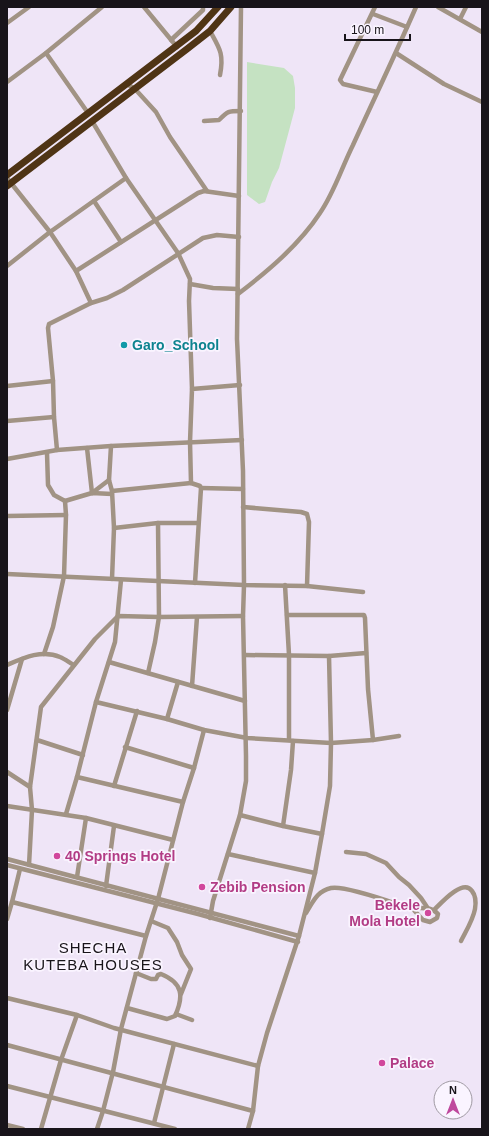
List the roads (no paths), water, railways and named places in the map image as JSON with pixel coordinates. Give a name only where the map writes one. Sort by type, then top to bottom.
[{"type":"highway","points":[[7,175],[176,47],[196,31],[218,7]]},
{"type":"highway","points":[[8,182],[135,89],[210,31],[231,7]]},
{"type":"street","points":[[7,23],[29,7]]},
{"type":"street","points":[[92,7],[96,11]]},
{"type":"street","points":[[7,82],[46,53],[102,7]]},
{"type":"street","points":[[144,7],[176,47]]},
{"type":"street","points":[[171,40],[202,10],[203,7]]},
{"type":"street","points":[[210,915],[240,815],[246,781],[247,738],[243,616],[243,489],[237,339],[241,7]]},
{"type":"street","points":[[375,7],[373,14],[340,80],[343,84],[377,92]]},
{"type":"street","points":[[190,284],[238,292],[257,279],[304,234],[320,212],[336,182],[416,7]]},
{"type":"street","points":[[438,7],[482,32]]},
{"type":"street","points":[[460,19],[466,7]]},
{"type":"street","points":[[373,14],[407,27]]},
{"type":"street","points":[[210,31],[222,55],[220,75]]},
{"type":"street","points":[[46,53],[88,113]]},
{"type":"street","points":[[396,53],[444,84],[481,100]]},
{"type":"street","points":[[127,84],[135,89],[156,112],[170,137],[207,191]]},
{"type":"street","points":[[204,121],[219,120],[225,113],[240,111]]},
{"type":"street","points":[[92,121],[126,178],[178,254],[190,279],[189,301],[192,389],[190,442],[191,483]]},
{"type":"street","points":[[7,266],[50,232],[126,178]]},
{"type":"street","points":[[8,182],[50,232],[76,271],[91,303]]},
{"type":"street","points":[[76,271],[198,193],[207,191],[239,196]]},
{"type":"street","points":[[94,201],[121,242]]},
{"type":"street","points":[[57,450],[54,417],[54,381],[48,328],[49,324],[91,303],[107,298],[123,290],[203,238],[210,236],[239,237]]},
{"type":"street","points":[[7,386],[54,381]]},
{"type":"street","points":[[192,389],[240,385]]},
{"type":"street","points":[[7,421],[54,417]]},
{"type":"street","points":[[7,459],[57,450],[242,440]]},
{"type":"street","points":[[111,446],[110,480],[114,528],[112,580]]},
{"type":"street","points":[[87,448],[92,494]]},
{"type":"street","points":[[47,453],[48,486],[54,495],[65,500],[92,494],[112,493],[191,483],[200,486],[201,488],[243,489]]},
{"type":"street","points":[[92,494],[110,480]]},
{"type":"street","points":[[195,583],[201,488]]},
{"type":"street","points":[[44,654],[64,576],[65,500]]},
{"type":"street","points":[[243,506],[301,512],[307,514],[309,522],[307,586]]},
{"type":"street","points":[[7,516],[66,515]]},
{"type":"street","points":[[114,528],[158,524],[198,523]]},
{"type":"street","points":[[148,673],[159,617],[157,581],[158,524]]},
{"type":"street","points":[[7,574],[244,586],[307,586],[363,592]]},
{"type":"street","points":[[66,814],[78,777],[96,702],[115,642],[121,580]]},
{"type":"street","points":[[283,826],[291,770],[289,655],[285,585]]},
{"type":"street","points":[[287,615],[364,615],[368,689],[374,740]]},
{"type":"street","points":[[29,865],[32,810],[30,787],[43,704],[95,639],[118,616],[243,616]]},
{"type":"street","points":[[192,686],[197,617]]},
{"type":"street","points":[[245,655],[329,656],[366,653]]},
{"type":"street","points":[[7,665],[36,654],[44,654],[60,657],[74,665]]},
{"type":"street","points":[[248,1129],[253,1111],[258,1066],[267,1033],[298,942],[302,920],[315,873],[322,834],[330,786],[329,656]]},
{"type":"street","points":[[7,710],[22,659]]},
{"type":"street","points":[[109,662],[245,701]]},
{"type":"street","points":[[168,719],[178,682]]},
{"type":"street","points":[[96,702],[168,719],[204,730],[247,738],[330,743],[374,740],[399,736]]},
{"type":"street","points":[[114,786],[137,712]]},
{"type":"street","points":[[96,1128],[103,1112],[113,1072],[121,1029],[204,730]]},
{"type":"street","points":[[37,740],[83,755]]},
{"type":"street","points":[[125,747],[194,768]]},
{"type":"street","points":[[7,772],[30,787]]},
{"type":"street","points":[[78,777],[183,802]]},
{"type":"street","points":[[7,806],[86,818],[173,840]]},
{"type":"street","points":[[240,815],[322,834]]},
{"type":"street","points":[[77,878],[86,818]]},
{"type":"street","points":[[106,886],[114,826]]},
{"type":"street","points":[[346,852],[366,854],[386,863],[399,878],[409,885],[427,907]]},
{"type":"street","points":[[228,854],[315,873]]},
{"type":"street","points":[[7,859],[106,886],[157,902]]},
{"type":"street","points":[[7,865],[299,936]]},
{"type":"street","points":[[7,919],[20,869]]},
{"type":"street","points":[[302,920],[316,895],[332,888],[340,888],[370,895],[412,908],[427,907],[434,910],[438,914],[437,918],[430,922],[423,920],[412,908]]},
{"type":"street","points":[[434,910],[459,888],[469,888],[473,891],[476,899],[474,911],[461,941]]},
{"type":"street","points":[[12,902],[146,936]]},
{"type":"street","points":[[210,915],[298,942]]},
{"type":"street","points":[[127,1008],[166,1020],[173,1018],[181,1001],[181,994],[191,969],[187,965],[179,946],[168,928],[151,921]]},
{"type":"street","points":[[136,973],[152,980],[156,979],[158,975],[161,974],[170,978],[181,994]]},
{"type":"street","points":[[7,998],[77,1015],[114,1028],[258,1066]]},
{"type":"street","points":[[176,1014],[192,1020]]},
{"type":"street","points":[[41,1129],[77,1015]]},
{"type":"street","points":[[154,1123],[174,1044]]},
{"type":"street","points":[[7,1045],[113,1072],[253,1111]]},
{"type":"street","points":[[7,1086],[103,1112],[175,1129]]},
{"type":"street","points":[[7,1125],[23,1129]]},
{"type":"place","name":"Garo_School","points":[[124,345]]},
{"type":"place","name":"40 Springs Hotel","points":[[57,856]]},
{"type":"place","name":"Zebib Pension","points":[[202,887]]},
{"type":"place","name":"Bekele Mola Hotel","points":[[428,913]]},
{"type":"place","name":"Palace","points":[[382,1063]]},
{"type":"district","name":"SHECHA KUTEBA HOUSES","points":[[93,956]]}]
